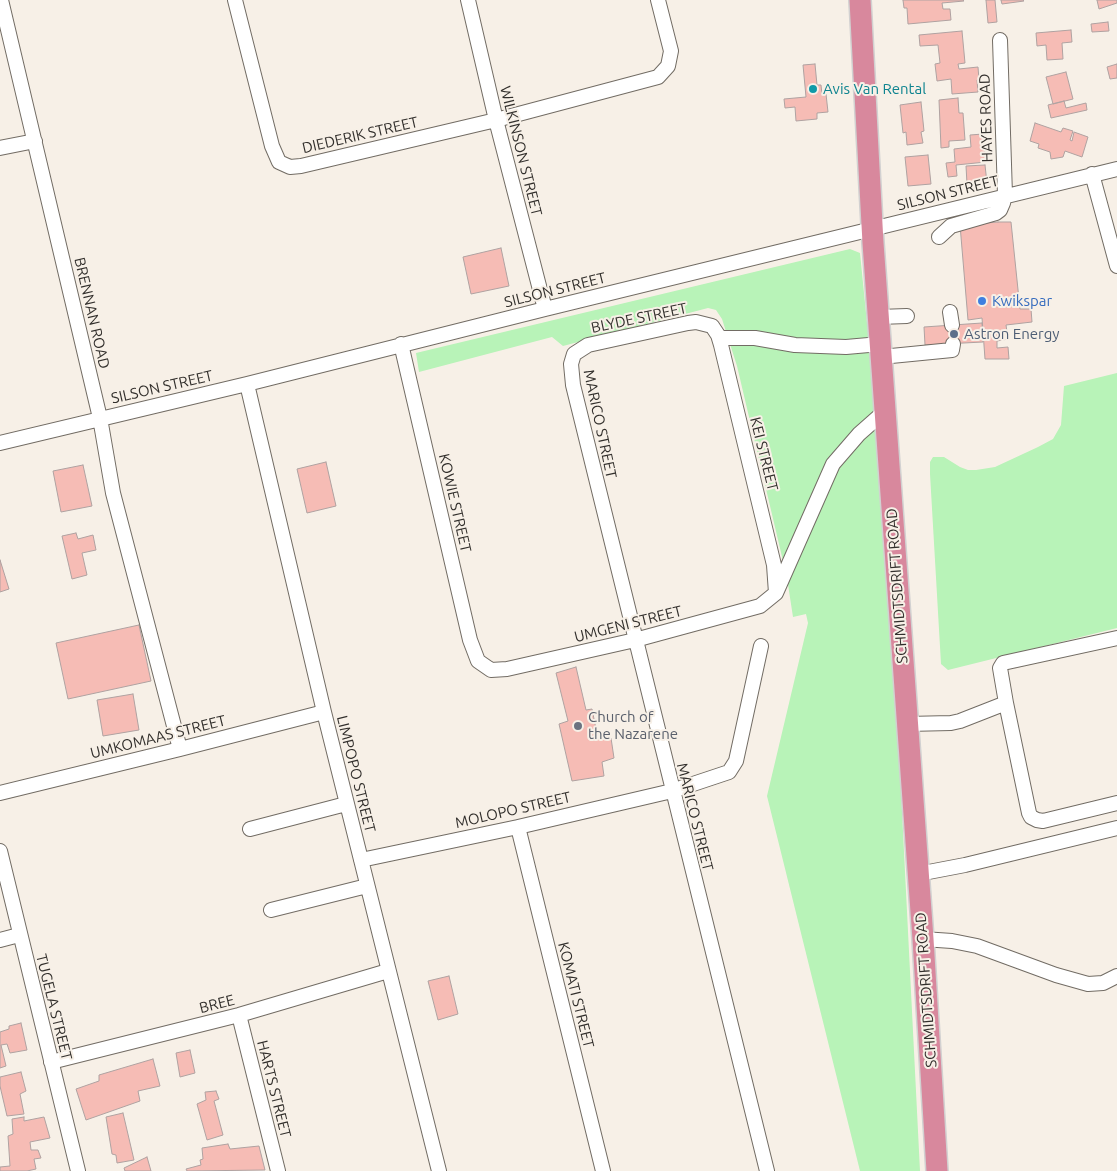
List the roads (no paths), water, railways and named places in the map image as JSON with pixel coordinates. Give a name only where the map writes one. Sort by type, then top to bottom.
[{"type":"highway","name":"SCHMIDTSDRIFT ROAD","points":[[860,0],[872,228],[923,939],[937,1171]]},
{"type":"street","name":"BRENNAN ROAD","points":[[1,0],[100,418],[113,493],[180,749]]},
{"type":"street","name":"DIEDERIK STREET","points":[[235,0],[272,146],[279,162],[285,165],[290,167],[301,166],[496,120]]},
{"type":"street","name":"WILKINSON STREET","points":[[468,0],[544,309]]},
{"type":"street","points":[[496,120],[658,76],[668,66],[671,52],[658,0]]},
{"type":"street","name":"HAYES ROAD","points":[[1000,40],[1005,195]]},
{"type":"street","points":[[0,148],[35,140]]},
{"type":"street","name":"SILSON STREET","points":[[0,443],[247,384],[401,344],[1117,169]]},
{"type":"street","points":[[1092,174],[1117,266]]},
{"type":"street","points":[[939,237],[951,226],[998,212],[1005,195]]},
{"type":"street","points":[[879,317],[907,316]]},
{"type":"street","name":"BLYDE STREET","points":[[574,354],[588,345],[696,322],[716,332],[795,345],[846,347],[881,351],[952,350],[953,344]]},
{"type":"street","name":"KEI STREET","points":[[716,332],[774,565],[776,592]]},
{"type":"street","name":"KOWIE STREET","points":[[401,344],[470,640],[476,657],[483,666]]},
{"type":"street","name":"MARICO STREET","points":[[574,354],[571,364],[572,385],[767,1171]]},
{"type":"street","name":"LIMPOPO STREET","points":[[247,384],[346,804],[438,1171]]},
{"type":"street","points":[[776,592],[833,464],[859,434],[885,411]]},
{"type":"street","name":"UMGENI STREET","points":[[483,666],[491,670],[507,669],[635,640],[760,606],[776,592]]},
{"type":"street","points":[[1117,638],[1003,663],[1000,668],[1031,817],[1044,821],[1117,803]]},
{"type":"street","name":"MOLOPO STREET","points":[[361,860],[518,827],[672,790],[729,772],[734,767],[736,760],[761,646]]},
{"type":"street","points":[[907,724],[960,721],[1006,703]]},
{"type":"street","name":"UMKOMAAS STREET","points":[[0,793],[324,712]]},
{"type":"street","points":[[250,829],[346,804]]},
{"type":"street","name":"KOMATI STREET","points":[[518,827],[603,1171]]},
{"type":"street","points":[[918,874],[965,865],[1117,828]]},
{"type":"street","name":"TUGELA STREET","points":[[0,851],[78,1171]]},
{"type":"street","points":[[272,910],[367,886]]},
{"type":"street","points":[[0,940],[19,935]]},
{"type":"street","points":[[923,939],[952,941],[976,946],[1056,975],[1088,984],[1104,983],[1117,976]]},
{"type":"street","name":"BREE","points":[[51,1062],[239,1016],[388,972]]},
{"type":"street","name":"HARTS STREET","points":[[239,1016],[278,1171]]},
{"type":"place","name":"Avis Van Rental","points":[[813,89]]},
{"type":"place","name":"Kwikspar","points":[[982,301]]},
{"type":"place","name":"Astron Energy","points":[[954,334]]},
{"type":"place","name":"Church of the Nazarene","points":[[578,726]]}]
